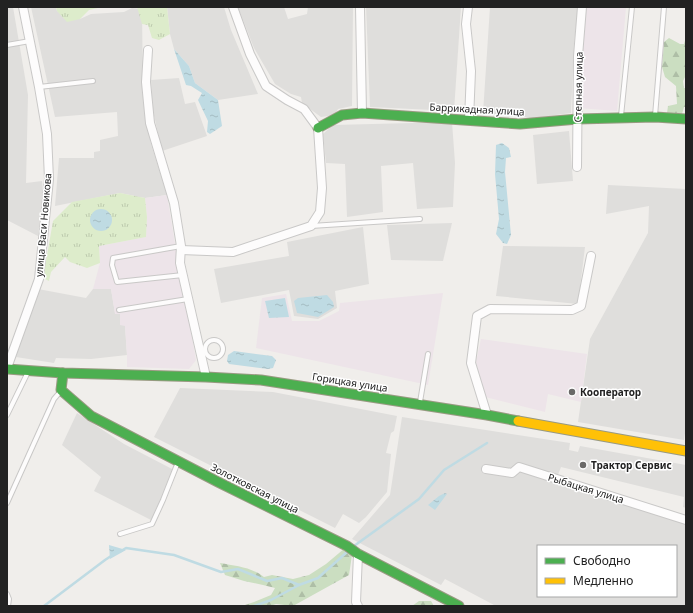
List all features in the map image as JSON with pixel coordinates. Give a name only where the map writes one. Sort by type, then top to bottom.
[{"type":"street","name":"улица Васи Новикова","points":[[7,368],[38,279],[49,179],[47,134],[23,7]]},
{"type":"street","points":[[181,248],[232,252],[311,226],[320,212],[322,188],[318,128],[304,108],[287,100],[266,86],[250,54],[233,7]]},
{"type":"street","points":[[360,7],[362,113]]},
{"type":"street","points":[[468,7],[466,24],[471,70],[469,120]]},
{"type":"street","name":"Степная улица","points":[[577,167],[578,56],[582,7]]},
{"type":"street","points":[[148,50],[146,82],[150,123],[174,203],[181,248],[180,263],[188,299],[203,352],[206,376]]},
{"type":"street","name":"Баррикадная улица","points":[[318,128],[342,115],[362,113],[520,124],[578,119],[655,117],[686,119]]},
{"type":"street","points":[[487,415],[471,363],[477,316],[490,309],[572,310],[581,306],[591,256]]},
{"type":"street","name":"Горицкая улица","points":[[7,368],[63,373],[206,376],[261,380],[487,415],[686,451]]},
{"type":"street","points":[[62,390],[63,373]]},
{"type":"street","name":"Золотковская улица","points":[[62,390],[91,416],[347,546],[357,553],[459,606]]},
{"type":"street","name":"Рыбацкая улица","points":[[486,469],[512,473],[519,467],[686,520]]},
{"type":"street","points":[[357,553],[356,602],[358,606]]},
{"type":"lane","points":[[621,118],[632,7]]},
{"type":"lane","points":[[655,117],[664,7]]},
{"type":"lane","points":[[7,45],[30,40]]},
{"type":"lane","points":[[39,87],[93,81]]},
{"type":"lane","points":[[311,226],[420,219]]},
{"type":"lane","points":[[181,248],[113,258],[112,265],[117,282],[183,275]]},
{"type":"lane","points":[[119,310],[188,299]]},
{"type":"lane","points":[[211,341],[217,341],[222,344],[223,347],[221,355],[216,358],[210,357],[203,352],[211,341]]},
{"type":"lane","points":[[420,404],[428,354]]},
{"type":"lane","points":[[7,415],[28,370]]},
{"type":"lane","points":[[7,503],[54,399],[62,390]]},
{"type":"lane","points":[[120,534],[152,524],[178,461]]},
{"type":"lane","points":[[7,594],[9,599],[8,606]]},
{"type":"shaded area","points":[[7,7],[13,7],[28,95],[26,183],[42,181],[43,192],[38,236],[7,220]]},
{"type":"shaded area","points":[[31,7],[56,7],[57,11],[80,19],[91,14],[124,12],[132,8],[142,9],[143,98],[151,144],[167,195],[145,198],[120,193],[55,206],[59,158],[94,158],[94,152],[100,151],[100,140],[118,136],[117,112],[55,117]]},
{"type":"shaded area","points":[[167,7],[224,7],[231,30],[258,94],[218,100],[195,83],[189,66],[174,49],[170,34]]},
{"type":"shaded area","points":[[238,7],[284,7],[288,19],[307,14],[308,7],[353,7],[352,106],[338,109],[335,115],[321,117],[302,103],[301,97],[291,94],[275,84],[254,48]]},
{"type":"shaded area","points":[[366,7],[461,7],[454,111],[370,107]]},
{"type":"shaded area","points":[[490,7],[578,7],[574,43],[571,113],[533,118],[483,113]]},
{"type":"shaded area","points":[[586,7],[626,7],[617,111],[578,108]]},
{"type":"shaded area","points":[[179,78],[185,104],[195,102],[207,136],[162,151],[153,111],[151,80]]},
{"type":"shaded area","points":[[452,122],[455,163],[453,207],[417,209],[413,163],[381,166],[383,212],[347,217],[345,164],[326,163],[323,134],[333,125]]},
{"type":"shaded area","points":[[569,131],[573,181],[537,184],[533,135]]},
{"type":"shaded area","points":[[608,185],[686,189],[686,426],[684,440],[578,422],[590,339],[648,233],[649,206],[606,214]]},
{"type":"shaded area","points":[[167,195],[196,360],[189,369],[127,367],[125,326],[120,325],[120,314],[115,314],[111,289],[93,289],[100,263],[99,246],[146,237],[147,217],[145,198]]},
{"type":"shaded area","points":[[452,223],[443,261],[391,260],[387,225]]},
{"type":"shaded area","points":[[363,227],[369,284],[335,291],[337,308],[318,319],[294,316],[289,290],[221,303],[214,269],[289,256],[287,242]]},
{"type":"shaded area","points":[[503,246],[585,247],[578,304],[496,296]]},
{"type":"shaded area","points":[[38,289],[86,298],[93,289],[111,289],[115,313],[120,314],[125,325],[127,355],[91,359],[56,358],[54,363],[16,357]]},
{"type":"shaded area","points":[[443,293],[428,385],[256,348],[262,298],[286,294],[292,321],[319,321],[339,311],[340,303]]},
{"type":"shaded area","points":[[481,339],[587,354],[581,402],[548,394],[545,412],[485,397],[476,362]]},
{"type":"shaded area","points":[[180,388],[273,392],[397,416],[394,431],[391,433],[386,453],[391,454],[387,492],[359,523],[343,514],[335,528],[154,437]]},
{"type":"shaded area","points":[[77,413],[124,444],[174,470],[151,520],[94,491],[101,477],[62,445]]},
{"type":"shaded area","points":[[402,417],[570,443],[569,450],[578,452],[580,446],[686,465],[686,508],[683,507],[684,497],[561,467],[556,480],[686,523],[686,606],[494,606],[445,579],[441,585],[352,539],[390,495]]},
{"type":"green space","points":[[56,7],[102,7],[89,10],[80,19],[67,22],[57,11]]},
{"type":"green space","points":[[137,7],[167,7],[170,34],[159,40],[152,38],[148,25],[142,24]]},
{"type":"green space","points":[[686,37],[686,75],[683,81],[684,88],[686,88],[686,107],[684,107],[682,114],[667,113],[668,106],[677,104],[676,86],[665,77],[662,67],[664,42],[669,38],[680,44],[684,44]]},
{"type":"green space","points":[[120,193],[145,198],[147,217],[146,237],[99,246],[100,263],[87,268],[70,262],[65,257],[51,272],[49,281],[43,278],[53,221],[72,202]]},
{"type":"green space","points":[[345,548],[352,555],[349,575],[293,606],[276,604],[270,606],[242,606],[271,595],[275,588],[225,575],[220,563],[249,569],[264,577],[272,575],[293,579],[309,575],[326,564]]},
{"type":"green space","points":[[419,601],[431,601],[434,606],[412,606]]},
{"type":"water","points":[[174,49],[189,66],[195,83],[218,100],[222,126],[210,134],[207,132],[208,121],[198,100],[202,93],[191,86],[186,85]]},
{"type":"water","points":[[502,143],[509,148],[511,157],[506,158],[505,172],[511,235],[507,244],[503,243],[496,234],[499,219],[495,174],[496,145]]},
{"type":"water","points":[[101,209],[109,212],[112,220],[109,228],[101,231],[93,228],[90,220],[93,212]]},
{"type":"water","points":[[327,295],[333,302],[334,307],[318,317],[297,313],[294,301],[298,298]]},
{"type":"water","points":[[285,298],[289,317],[269,318],[265,301]]},
{"type":"water","points":[[234,351],[272,356],[276,360],[273,368],[268,369],[229,364],[227,361],[228,355]]},
{"type":"water","points":[[445,493],[447,494],[435,510],[428,505],[439,496]]},
{"type":"water","points":[[109,545],[126,550],[110,559]]},
{"type":"waterway","points":[[354,546],[419,499],[444,470],[487,443]]},
{"type":"waterway","points":[[121,551],[126,548],[174,555],[221,572],[238,569],[267,581],[282,578],[299,585],[318,578],[347,552]]},
{"type":"waterway","points":[[44,606],[111,556]]},
{"type":"waterway","points":[[254,606],[271,600],[299,585]]},
{"type":"traffic: fast","points":[[318,128],[342,115],[362,113],[520,124],[578,119],[655,117],[686,119]]},
{"type":"traffic: fast","points":[[7,369],[63,373],[261,380],[518,421]]},
{"type":"traffic: fast","points":[[63,373],[61,390],[91,416],[218,482],[347,546],[358,554],[459,606]]},
{"type":"traffic: slow","points":[[518,421],[686,451]]},
{"type":"place","name":"Кооператор","points":[[572,392]]},
{"type":"place","name":"Трактор Сервис","points":[[583,465]]}]
